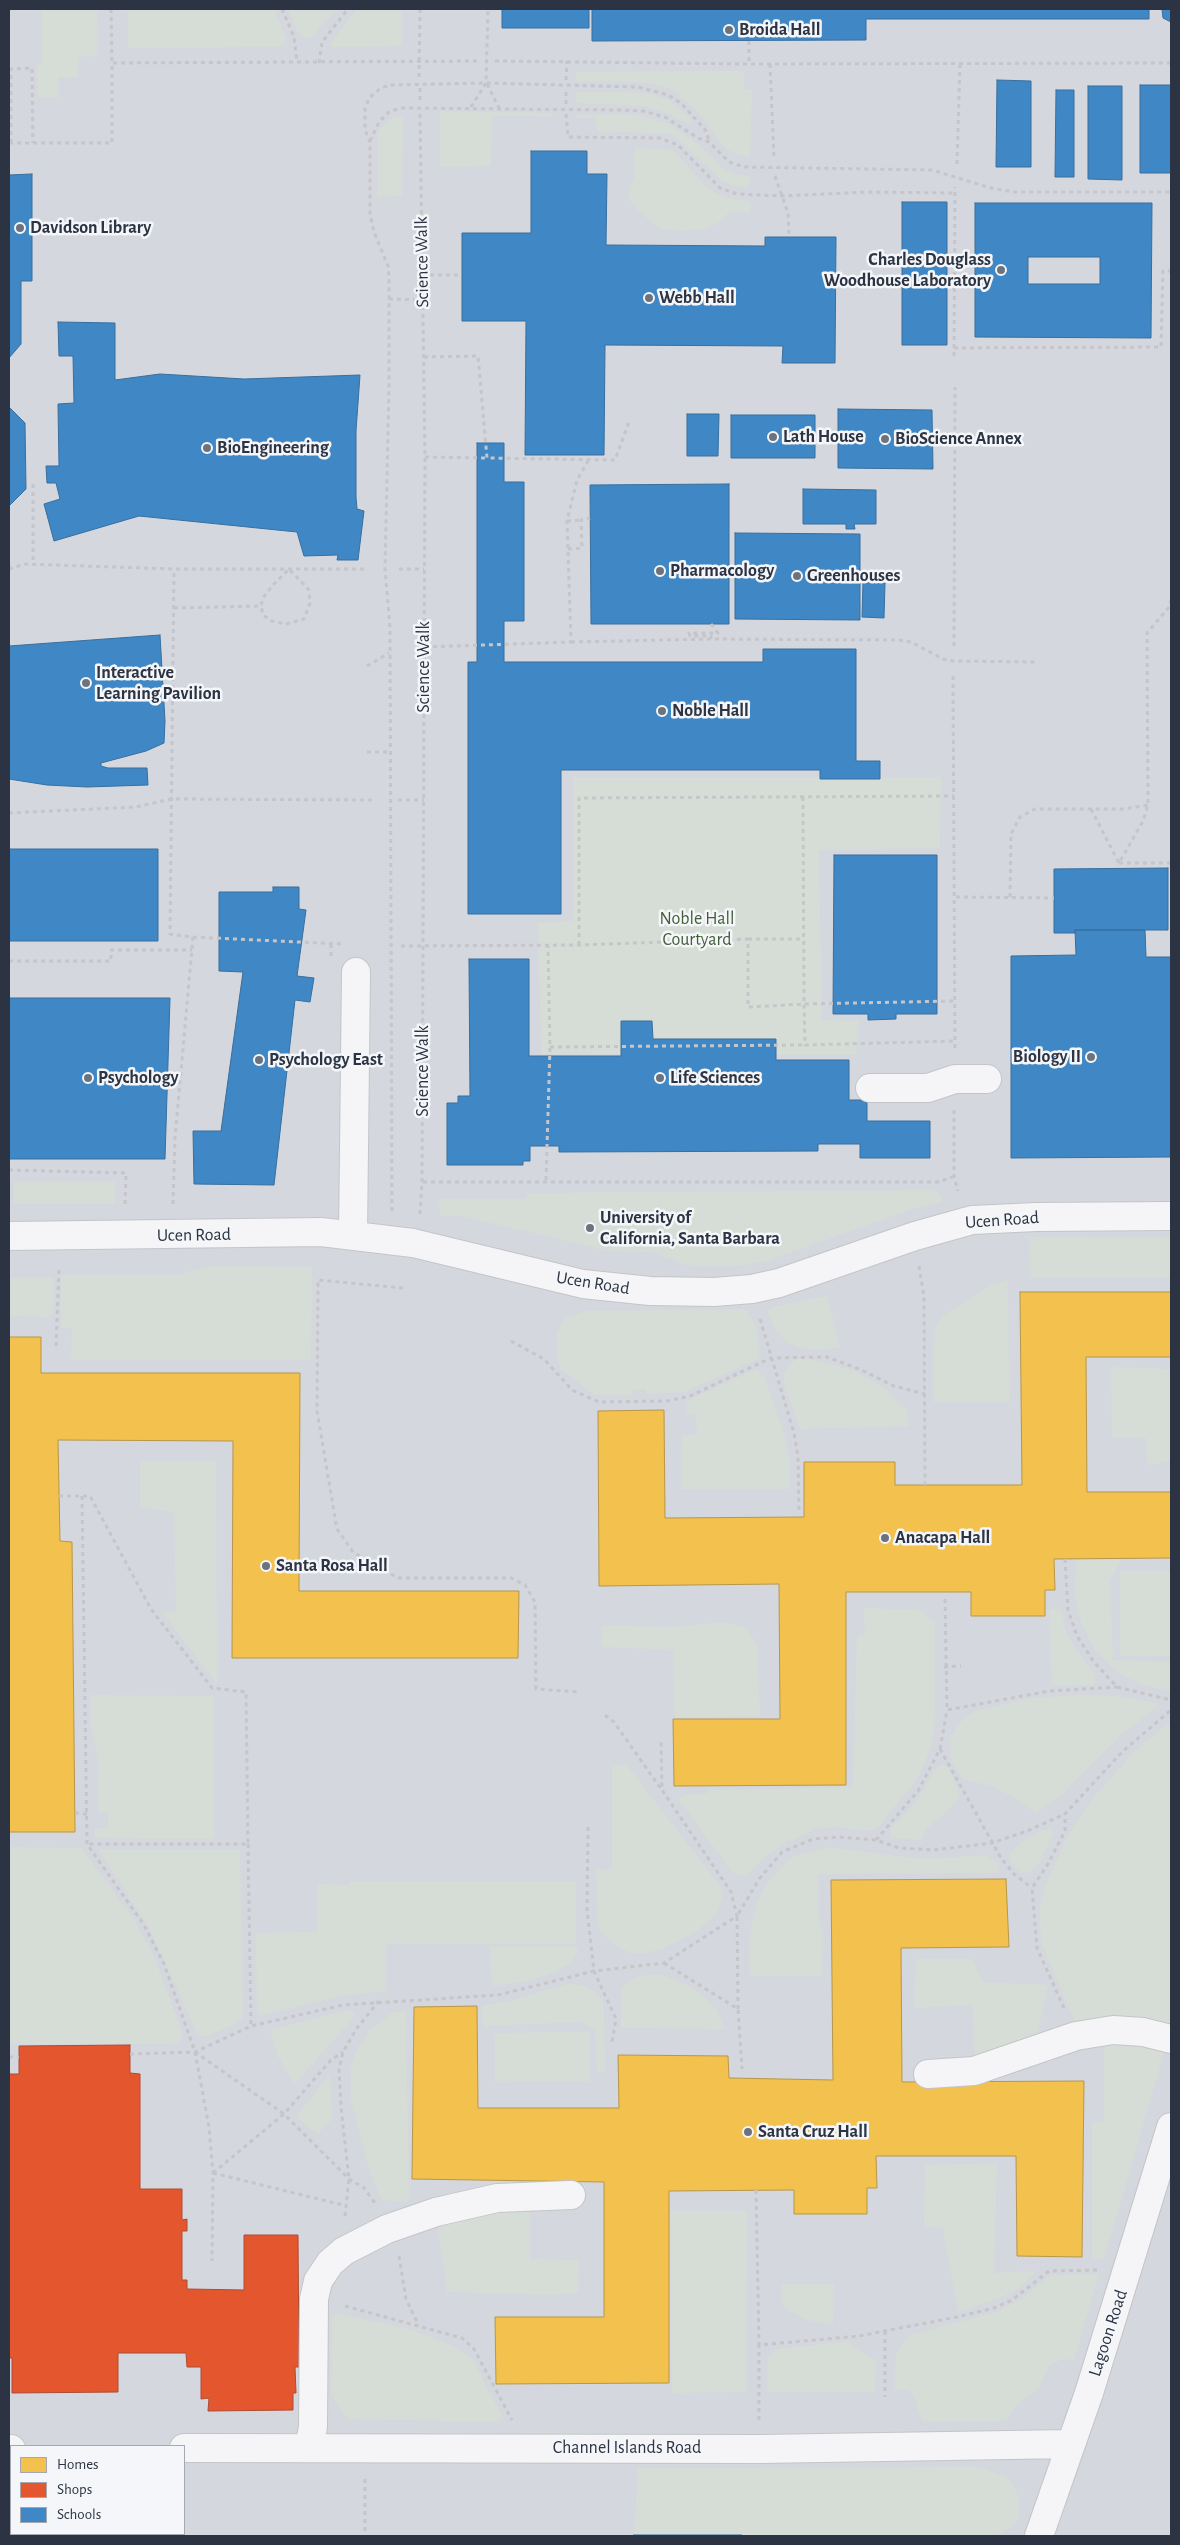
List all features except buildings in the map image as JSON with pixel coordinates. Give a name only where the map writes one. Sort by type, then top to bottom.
[{"type":"street","points":[[353,1236],[356,972]]},
{"type":"street","points":[[870,1088],[928,1088],[955,1079],[987,1079]]},
{"type":"street","name":"Ucen Road","points":[[9,1236],[321,1232],[391,1239],[583,1284],[650,1291],[714,1292],[752,1289],[779,1283],[947,1225],[990,1218],[1171,1216]]},
{"type":"street","points":[[928,2074],[974,2072],[1076,2036],[1113,2030],[1143,2032],[1171,2039]]},
{"type":"street","name":"Lagoon Road","points":[[1039,2536],[1088,2397],[1171,2126]]},
{"type":"street","points":[[309,2448],[313,2427],[314,2299],[318,2281],[330,2263],[344,2251],[387,2230],[436,2212],[497,2198],[571,2195]]},
{"type":"street","name":"Channel Islands Road","points":[[185,2448],[760,2449],[1070,2444]]},
{"type":"path","points":[[33,143],[32,68],[12,68],[10,143],[33,143],[112,143],[111,9]]},
{"type":"path","points":[[282,9],[294,37],[297,62]]},
{"type":"path","points":[[319,63],[322,42],[348,9]]},
{"type":"path","points":[[420,9],[420,77]]},
{"type":"path","points":[[488,9],[486,83],[499,108]]},
{"type":"path","points":[[749,41],[749,64]]},
{"type":"path","points":[[112,63],[477,61]]},
{"type":"path","points":[[495,61],[749,64],[960,62],[1171,64]]},
{"type":"path","points":[[566,80],[567,61]]},
{"type":"path","points":[[957,164],[960,62]]},
{"type":"path","points":[[770,64],[774,157]]},
{"type":"path","points":[[391,1239],[393,1202],[390,627],[385,569],[389,299],[388,266],[374,232],[370,214],[370,142],[365,130],[365,108],[370,97],[381,88],[420,83],[638,87],[668,95],[682,104],[707,132],[709,142]]},
{"type":"path","points":[[471,108],[486,83]]},
{"type":"path","points":[[420,88],[420,100]]},
{"type":"path","points":[[566,90],[566,104]]},
{"type":"path","points":[[370,142],[379,122],[390,111],[402,108],[643,111],[665,117],[698,138],[709,142],[729,162],[744,167],[911,168],[932,170],[991,188],[1014,192],[1171,193]]},
{"type":"path","name":"Science Walk","points":[[419,1219],[422,1182],[425,646],[425,457],[420,114]]},
{"type":"path","points":[[566,114],[568,137],[660,138],[678,145],[720,188],[737,194],[781,196],[868,192],[954,192]]},
{"type":"path","points":[[774,176],[788,213],[789,238]]},
{"type":"path","points":[[954,356],[955,187]]},
{"type":"path","points":[[954,348],[1161,347],[1163,271],[1171,271]]},
{"type":"path","points":[[422,275],[462,275]]},
{"type":"path","points":[[389,299],[423,300]]},
{"type":"path","points":[[424,357],[478,356],[487,458]]},
{"type":"path","points":[[954,646],[955,387]]},
{"type":"path","points":[[425,457],[614,460],[629,422]]},
{"type":"path","points":[[571,642],[567,521],[577,480],[588,459]]},
{"type":"path","points":[[33,484],[33,564]]},
{"type":"path","points":[[567,521],[590,518]]},
{"type":"path","points":[[568,549],[582,548],[581,520]]},
{"type":"path","points":[[9,569],[33,564],[174,569],[366,569]]},
{"type":"path","points":[[174,569],[170,934],[193,937],[348,944]]},
{"type":"path","points":[[289,569],[309,590],[310,603],[304,619],[286,624],[272,622],[263,615],[261,606],[263,598],[289,569]]},
{"type":"path","points":[[399,569],[424,569]]},
{"type":"path","points":[[1119,863],[1144,821],[1148,804],[1147,634],[1170,606],[1171,597]]},
{"type":"path","points":[[174,608],[261,606]]},
{"type":"path","points":[[711,624],[718,634],[718,639]]},
{"type":"path","points":[[711,639],[711,636],[690,636],[689,634],[718,634]]},
{"type":"path","points":[[425,646],[711,639],[899,640],[911,642],[943,659],[953,661],[1036,662]]},
{"type":"path","points":[[367,666],[390,652]]},
{"type":"path","points":[[953,676],[956,897],[955,1054]]},
{"type":"path","points":[[367,752],[390,752]]},
{"type":"path","points":[[579,945],[579,798],[954,796]]},
{"type":"path","points":[[803,797],[805,1045]]},
{"type":"path","points":[[9,813],[136,807],[172,799],[374,800]]},
{"type":"path","points":[[398,800],[424,800]]},
{"type":"path","points":[[1010,897],[1011,834],[1020,817],[1035,809],[1124,809],[1148,804]]},
{"type":"path","points":[[1091,809],[1119,863]]},
{"type":"path","points":[[1119,863],[1171,863]]},
{"type":"path","points":[[956,897],[1054,898]]},
{"type":"path","points":[[172,1210],[174,1138],[193,937]]},
{"type":"path","points":[[401,946],[548,946],[803,939]]},
{"type":"path","points":[[748,940],[748,1007],[954,1001]]},
{"type":"path","points":[[546,1180],[550,1047],[548,946]]},
{"type":"path","points":[[9,961],[111,962],[111,950],[192,950]]},
{"type":"path","points":[[550,1047],[955,1042]]},
{"type":"path","points":[[954,1104],[954,1176],[958,1191]]},
{"type":"path","points":[[9,1170],[126,1173],[125,1210]]},
{"type":"path","points":[[422,1182],[546,1180],[939,1182],[954,1176]]},
{"type":"path","points":[[914,1236],[924,1297],[924,1485]]},
{"type":"path","points":[[56,1346],[59,1270]]},
{"type":"path","points":[[402,1288],[318,1280],[317,1411],[337,1528],[353,1552],[398,1578],[511,1578],[525,1585],[535,1602],[536,1689],[578,1692]]},
{"type":"path","points":[[752,1289],[798,1457],[799,1510]]},
{"type":"path","points":[[511,1341],[544,1359],[572,1390],[598,1402],[674,1400],[690,1396],[772,1358],[827,1358],[860,1369],[894,1386],[924,1394]]},
{"type":"path","points":[[59,1496],[90,1496],[151,1609],[212,1688],[246,1692],[251,2026]]},
{"type":"path","points":[[82,1496],[87,1844],[144,1925],[164,1964],[195,2052],[206,2102],[213,2174],[212,2261]]},
{"type":"path","points":[[1065,1559],[1068,1610],[1077,1636],[1094,1662],[1117,1687]]},
{"type":"path","points":[[876,1840],[918,1791],[940,1749],[947,1710],[944,1667],[945,1599]]},
{"type":"path","points":[[944,1667],[961,1666]]},
{"type":"path","points":[[947,1710],[1049,1691],[1117,1687],[1171,1700]]},
{"type":"path","points":[[130,2054],[195,2052],[251,2026],[343,2004],[498,1995],[594,1970],[664,1963],[737,1916],[760,1878],[782,1852],[813,1839],[839,1837],[876,1840],[898,1848],[934,1850],[992,1843],[1027,1831],[1065,1814],[1122,1752],[1171,1710]]},
{"type":"path","points":[[606,1715],[614,1722],[731,1892],[737,1916],[738,2009],[742,2069]]},
{"type":"path","points":[[661,1739],[662,1790]]},
{"type":"path","points":[[940,1749],[992,1843],[1014,1874],[1032,1888]]},
{"type":"path","points":[[75,1813],[87,1814]]},
{"type":"path","points":[[1065,1814],[1064,1831],[1048,1864],[1032,1888],[1037,1948],[1076,2036]]},
{"type":"path","points":[[588,1827],[587,1910],[594,1970],[616,2019],[612,2042]]},
{"type":"path","points":[[87,1844],[248,1844]]},
{"type":"path","points":[[664,1963],[738,2009]]},
{"type":"path","points":[[344,2251],[342,2235],[349,2179],[340,2106],[339,2069],[343,2052],[357,2028],[379,2001]]},
{"type":"path","points":[[195,2052],[284,2114],[349,2179]]},
{"type":"path","points":[[213,2174],[284,2114],[331,2060],[343,2052]]},
{"type":"path","points":[[9,2057],[19,2057]]},
{"type":"path","points":[[213,2174],[347,2206]]},
{"type":"path","points":[[756,2190],[760,2449]]},
{"type":"path","points":[[759,2344],[859,2336],[994,2308],[1012,2300],[1049,2271],[1106,2270],[1126,2276]]},
{"type":"path","points":[[314,2299],[418,2324],[462,2338],[474,2349],[510,2414],[515,2428],[516,2448]]},
{"type":"path","points":[[885,2331],[885,2397]]},
{"type":"path","points":[[365,2448],[365,2536]]},
{"type":"shaded area","name":"University of California, Santa Barbara","points":[[9,9],[1171,9],[1171,2536],[9,2536]]},
{"type":"green space","points":[[42,9],[97,9],[98,56],[78,57],[78,77],[58,77],[58,97],[38,97],[37,64],[42,64]]},
{"type":"green space","points":[[128,9],[274,9],[286,38],[285,43],[279,47],[128,48]]},
{"type":"green space","points":[[288,9],[336,9],[311,38],[299,35]]},
{"type":"green space","points":[[357,9],[402,9],[402,46],[332,47],[331,43]]},
{"type":"green space","points":[[741,71],[744,74],[744,89],[752,89],[750,156],[739,155],[726,149],[697,111],[675,92],[664,86],[638,82],[576,81],[576,72]]},
{"type":"green space","points":[[576,92],[651,94],[668,100],[689,117],[692,122],[687,124],[667,113],[644,106],[576,103]]},
{"type":"green space","points":[[440,111],[552,113],[552,116],[492,116],[491,166],[440,167]]},
{"type":"green space","points":[[576,115],[636,115],[667,123],[695,142],[722,168],[735,174],[749,176],[749,187],[735,186],[722,181],[672,134],[597,131],[595,118],[576,118]]},
{"type":"green space","points":[[396,117],[403,117],[402,196],[377,197],[377,134],[387,121]]},
{"type":"green space","points":[[635,148],[673,150],[702,183],[717,194],[735,200],[750,201],[750,212],[728,213],[722,221],[704,229],[683,231],[663,229],[655,225],[632,205],[628,194],[634,176]]},
{"type":"green space","name":"Noble Hall Courtyard","points":[[573,777],[941,777],[940,848],[819,850],[822,1020],[858,1021],[856,1055],[541,1054],[538,923],[573,921]]},
{"type":"green space","points":[[14,1182],[115,1182],[115,1204],[14,1204]]},
{"type":"green space","points":[[932,1190],[940,1194],[943,1202],[915,1208],[767,1261],[738,1266],[690,1266],[651,1252],[609,1251],[461,1216],[440,1216],[439,1199],[526,1199],[528,1193]]},
{"type":"green space","points":[[1029,1237],[1171,1238],[1171,1278],[1031,1278]]},
{"type":"green space","points":[[208,1266],[312,1267],[311,1360],[71,1360],[72,1328],[61,1328],[61,1275],[179,1275]]},
{"type":"green space","points":[[9,1278],[53,1278],[53,1313],[47,1317],[9,1316]]},
{"type":"green space","points":[[1008,1280],[1009,1402],[934,1402],[934,1339],[936,1327],[942,1316],[991,1285]]},
{"type":"green space","points":[[827,1296],[840,1348],[813,1350],[797,1347],[786,1341],[775,1328],[768,1314],[768,1310],[771,1307]]},
{"type":"green space","points":[[745,1309],[756,1326],[760,1358],[685,1392],[646,1394],[646,1389],[633,1389],[631,1395],[595,1395],[560,1369],[557,1356],[557,1333],[564,1319],[586,1311]]},
{"type":"green space","points":[[805,1357],[854,1371],[885,1388],[907,1410],[909,1426],[800,1429],[785,1386],[784,1376],[789,1365],[795,1360]]},
{"type":"green space","points":[[1111,1367],[1171,1369],[1171,1460],[1150,1465],[1147,1461],[1146,1438],[1112,1437]]},
{"type":"green space","points":[[756,1369],[765,1378],[785,1437],[789,1457],[789,1489],[681,1489],[682,1437],[697,1434],[696,1416],[686,1414],[687,1401]]},
{"type":"green space","points":[[140,1461],[216,1461],[217,1684],[162,1612],[176,1611],[174,1512],[140,1507]]},
{"type":"green space","points":[[1123,1556],[1110,1581],[1113,1660],[1171,1662],[1170,1691],[1141,1684],[1117,1672],[1095,1650],[1081,1623],[1075,1595],[1076,1557]]},
{"type":"green space","points":[[1120,1571],[1171,1571],[1171,1656],[1120,1656]]},
{"type":"green space","points":[[864,1608],[923,1610],[928,1619],[935,1622],[935,1716],[932,1743],[925,1763],[915,1782],[876,1829],[866,1831],[839,1827],[817,1829],[784,1843],[768,1854],[747,1876],[737,1875],[731,1871],[678,1798],[685,1795],[705,1794],[710,1790],[853,1787],[857,1636],[865,1634]]},
{"type":"green space","points":[[1061,1609],[1066,1631],[1076,1650],[1096,1676],[1093,1685],[1052,1685],[1049,1610]]},
{"type":"green space","points":[[724,1622],[746,1628],[757,1645],[760,1716],[675,1718],[673,1650],[602,1647],[602,1627],[605,1625],[673,1627]]},
{"type":"green space","points":[[91,1695],[213,1696],[214,1839],[95,1838],[95,1828],[108,1828],[108,1813],[98,1812],[99,1761],[91,1727]]},
{"type":"green space","points":[[1078,1695],[1115,1696],[1156,1703],[1158,1706],[1122,1734],[1061,1796],[1035,1813],[1017,1799],[993,1787],[961,1778],[952,1762],[950,1750],[951,1738],[965,1717],[978,1710],[1032,1698]]},
{"type":"green space","points":[[1171,1721],[1171,2026],[1075,2022],[1041,1943],[1040,1908],[1044,1889],[1068,1835],[1093,1798],[1135,1751]]},
{"type":"green space","points":[[626,1764],[720,1886],[723,1896],[717,1914],[697,1931],[664,1948],[647,1953],[631,1953],[618,1947],[601,1932],[598,1918],[596,1870],[612,1869],[612,1767]]},
{"type":"green space","points":[[941,1764],[949,1768],[959,1793],[957,1802],[927,1829],[921,1840],[893,1838],[890,1835],[891,1828],[915,1804],[936,1768]]},
{"type":"green space","points":[[1042,1830],[1050,1830],[1053,1833],[1040,1862],[1029,1873],[1020,1873],[1010,1861],[1009,1854],[1024,1840]]},
{"type":"green space","points":[[9,1847],[81,1848],[132,1916],[153,1954],[182,2031],[180,2041],[172,2044],[9,2044]]},
{"type":"green space","points":[[827,1847],[923,1859],[986,1855],[999,1864],[997,1873],[818,1874],[818,1914],[823,1935],[821,1976],[750,1976],[750,1931],[756,1906],[765,1886],[787,1861],[795,1856]]},
{"type":"green space","points":[[98,1849],[240,1849],[243,2016],[239,2022],[207,2036],[197,2033],[149,1928]]},
{"type":"green space","points":[[349,1881],[576,1881],[576,1944],[386,1944],[386,1991],[341,1996],[257,2016],[256,1933],[317,1932],[317,1884],[349,1885]]},
{"type":"green space","points":[[490,1946],[578,1946],[578,1952],[571,1963],[548,1975],[528,1981],[492,1986]]},
{"type":"green space","points":[[916,1959],[972,1959],[983,1982],[1048,1985],[1036,2041],[974,2060],[973,2005],[914,2008]]},
{"type":"green space","points":[[644,1975],[662,1975],[688,1985],[705,1997],[717,2011],[725,2029],[621,2028],[621,1990],[630,1980]]},
{"type":"green space","points":[[567,1984],[584,1985],[594,1991],[602,2000],[604,2010],[605,2071],[597,2072],[595,2030],[581,2022],[484,2026],[481,2006],[517,1999]]},
{"type":"green space","points":[[348,2010],[354,2013],[354,2017],[295,2084],[278,2057],[270,2030]]},
{"type":"green space","points":[[393,2012],[406,2012],[409,2202],[381,2200],[368,2166],[351,2099],[351,2066],[358,2047],[369,2031]]},
{"type":"green space","points":[[589,2032],[590,2081],[495,2082],[495,2033]]},
{"type":"green space","points":[[1104,2043],[1166,2046],[1104,2259],[1092,2258],[1092,2123],[1104,2120]]},
{"type":"green space","points":[[330,2074],[332,2119],[318,2134],[296,2117]]},
{"type":"green space","points":[[997,2163],[994,2273],[1037,2271],[1018,2289],[1002,2297],[958,2312],[943,2229],[924,2226],[925,2165]]},
{"type":"green space","points":[[530,2207],[530,2259],[579,2260],[578,2293],[550,2295],[447,2292],[438,2227],[494,2212]]},
{"type":"green space","points":[[670,2211],[747,2211],[746,2392],[672,2393]]},
{"type":"green space","points":[[1099,2274],[1074,2360],[1062,2359],[1049,2366],[1039,2388],[1016,2406],[1006,2421],[922,2421],[913,2393],[906,2390],[894,2390],[896,2352],[910,2335],[996,2312],[1022,2299],[1046,2278],[1053,2275]]},
{"type":"green space","points":[[782,2284],[834,2284],[833,2324],[810,2321],[791,2312],[782,2304]]},
{"type":"green space","points":[[336,2313],[412,2330],[454,2346],[473,2360],[503,2418],[498,2422],[348,2419],[333,2399],[331,2393],[332,2317]]},
{"type":"green space","points":[[849,2341],[860,2351],[876,2360],[875,2392],[767,2392],[768,2359],[776,2349]]},
{"type":"green space","points":[[980,2467],[1006,2477],[1014,2487],[1019,2500],[1019,2518],[1011,2527],[996,2536],[634,2535],[638,2468]]},
{"type":"place","name":"Broida Hall","points":[[729,30]]},
{"type":"place","name":"Davidson Library","points":[[20,228]]},
{"type":"place","name":"Charles Douglass Woodhouse Laboratory","points":[[1001,270]]},
{"type":"place","name":"Webb Hall","points":[[649,298]]},
{"type":"place","name":"Lath House","points":[[773,437]]},
{"type":"place","name":"BioScience Annex","points":[[885,439]]},
{"type":"place","name":"BioEngineering","points":[[207,448]]},
{"type":"place","name":"Pharmacology","points":[[660,571]]},
{"type":"place","name":"Greenhouses","points":[[797,576]]},
{"type":"place","name":"Interactive Learning Pavilion","points":[[86,683]]},
{"type":"place","name":"Noble Hall","points":[[662,711]]},
{"type":"place","name":"Biology II","points":[[1091,1057]]},
{"type":"place","name":"Psychology East","points":[[259,1060]]},
{"type":"place","name":"Psychology","points":[[88,1078]]},
{"type":"place","name":"Life Sciences","points":[[660,1078]]},
{"type":"place","name":"University of California, Santa Barbara","points":[[590,1228]]},
{"type":"place","name":"Anacapa Hall","points":[[885,1538]]},
{"type":"place","name":"Santa Rosa Hall","points":[[266,1566]]},
{"type":"place","name":"Santa Cruz Hall","points":[[748,2132]]}]
